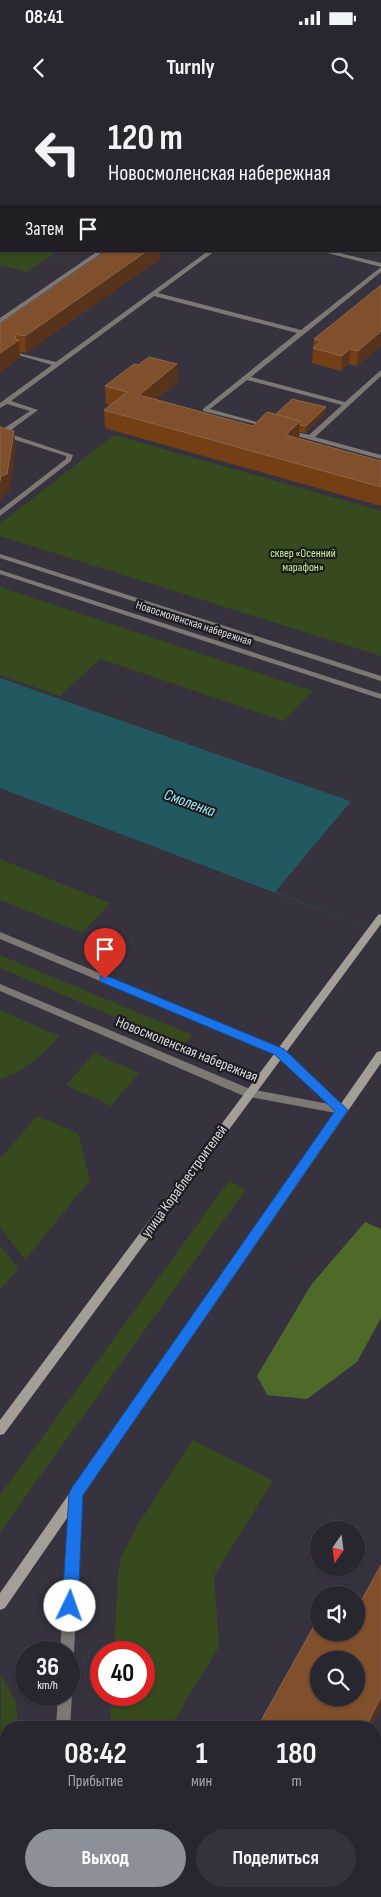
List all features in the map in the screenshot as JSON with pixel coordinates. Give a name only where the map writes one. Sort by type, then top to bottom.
[{"type":"main road","name":"улица Кораблестроителей","points":[[0,1430],[248,1093],[381,917]]},
{"type":"main road","points":[[0,1604],[381,1055]]},
{"type":"street","points":[[0,321],[101,252]]},
{"type":"street","points":[[3,404],[211,252]]},
{"type":"street","points":[[327,252],[381,267]]},
{"type":"street","points":[[274,428],[205,410],[381,267]]},
{"type":"street","points":[[153,294],[302,332]]},
{"type":"street","points":[[20,354],[57,364]]},
{"type":"street","points":[[310,438],[381,372]]},
{"type":"street","points":[[246,377],[346,404]]},
{"type":"street","points":[[1,433],[35,410],[3,404]]},
{"type":"street","points":[[283,431],[381,457]]},
{"type":"street","points":[[0,514],[69,460],[70,455],[1,433]]},
{"type":"street","name":"Новосмоленская набережная","points":[[0,556],[381,679]]},
{"type":"street","name":"Новосмоленская набережная","points":[[0,572],[381,697]]},
{"type":"street","points":[[0,935],[280,1052],[342,1110]]},
{"type":"street","name":"Новосмоленская набережная","points":[[0,987],[248,1093],[342,1110]]},
{"type":"street","points":[[68,1641],[76,1494]]},
{"type":"street","points":[[63,1721],[64,1706]]},
{"type":"green space","points":[[1,252],[57,252],[27,272],[0,265]]},
{"type":"green space","name":"сквер «Осенний марафон»","points":[[114,435],[381,511],[381,656],[0,536],[0,524]]},
{"type":"green space","points":[[0,587],[313,691],[284,721],[100,659],[60,696],[0,675]]},
{"type":"green space","points":[[0,859],[110,903],[82,933],[0,900]]},
{"type":"green space","points":[[0,955],[192,1035],[183,1046],[0,968]]},
{"type":"green space","points":[[0,1010],[59,1036],[25,1068],[0,1079]]},
{"type":"green space","points":[[94,1053],[139,1073],[111,1106],[66,1085]]},
{"type":"green space","points":[[37,1116],[78,1133],[90,1180],[25,1260],[0,1227],[0,1159]]},
{"type":"green space","points":[[229,1181],[246,1189],[0,1532],[0,1495]]},
{"type":"green space","points":[[365,1222],[381,1229],[381,1318],[357,1362],[307,1399],[267,1395],[257,1376],[311,1285]]},
{"type":"green space","points":[[0,1245],[18,1269],[0,1290]]},
{"type":"green space","points":[[193,1440],[273,1481],[214,1576],[219,1647],[174,1721],[110,1721],[111,1706],[155,1706],[155,1641],[115,1641],[118,1572],[121,1557],[136,1528]]},
{"type":"green space","points":[[1,1675],[15,1700],[18,1721],[1,1721]]},
{"type":"water","name":"Смоленка","points":[[0,678],[381,812],[381,933],[0,788]]},
{"type":"pier","points":[[351,801],[381,812],[381,933],[275,892]]},
{"type":"building","points":[[106,252],[146,252],[25,336],[16,334],[15,339],[19,340],[0,353],[0,324]]},
{"type":"building","points":[[381,285],[381,331],[358,351],[350,349],[342,356],[313,348],[321,341],[314,339]]},
{"type":"building","points":[[149,357],[177,364],[139,395],[253,426],[267,412],[300,421],[286,435],[381,461],[381,487],[104,410],[127,392],[105,386],[134,364],[138,365]]},
{"type":"building","points":[[292,399],[326,407],[306,426],[300,425],[300,421],[276,414]]},
{"type":"building","points":[[0,427],[14,431],[7,474],[1,476],[0,481]]},
{"type":"building","points":[[381,1565],[381,1697],[369,1721],[261,1721],[310,1633],[310,1641],[365,1641],[365,1594]]},
{"type":"route","points":[[70,1606],[76,1494],[342,1110],[280,1052],[105,979]]}]
